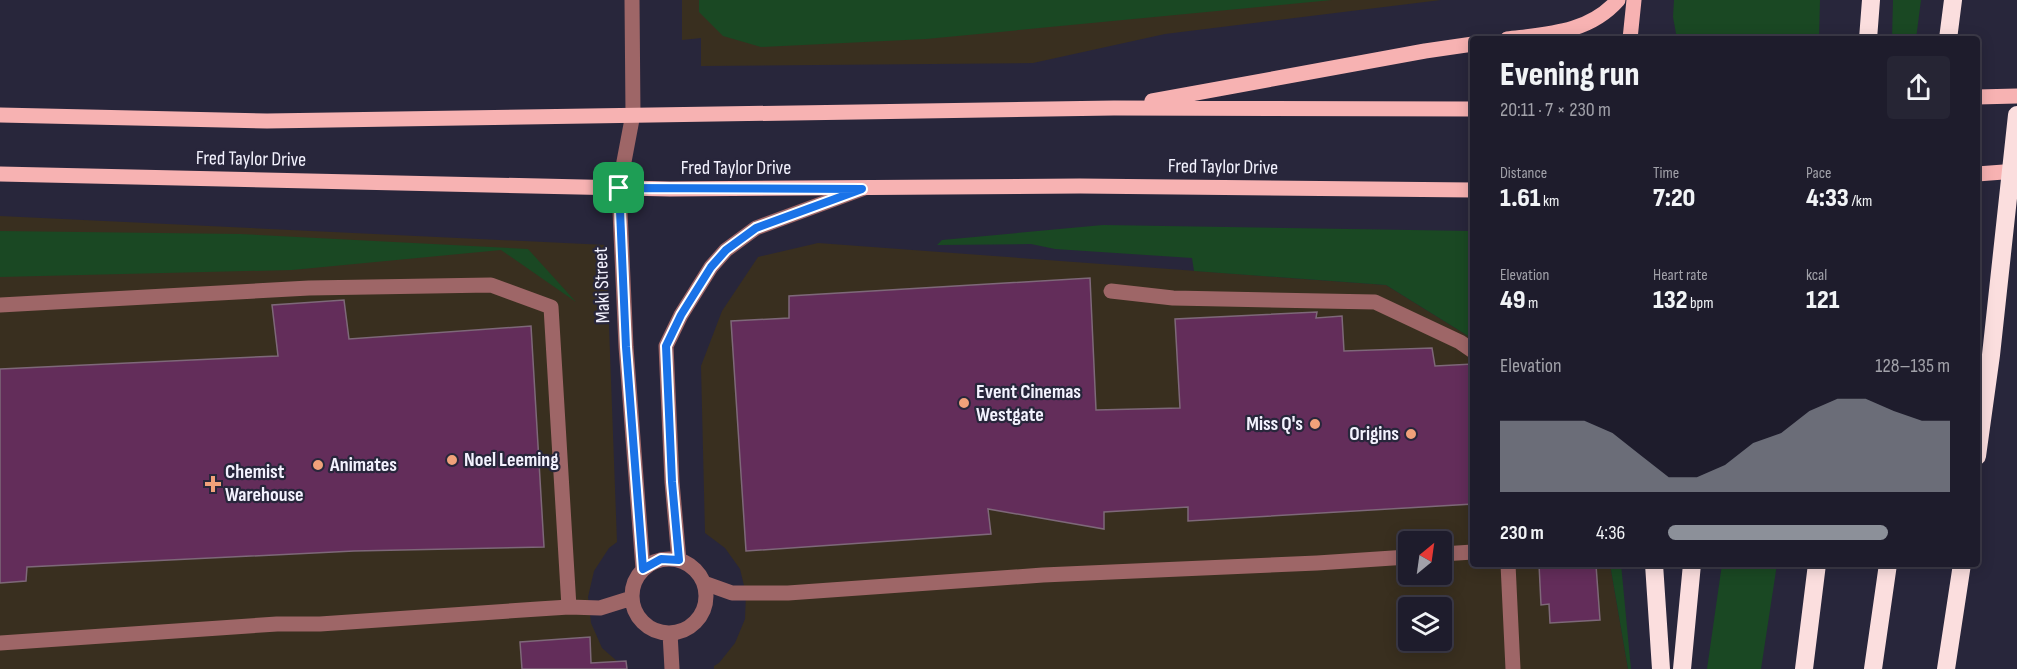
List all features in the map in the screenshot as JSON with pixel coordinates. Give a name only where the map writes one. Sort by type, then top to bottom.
[{"type":"highway","points":[[1868,36],[1871,0]]},
{"type":"highway","points":[[1948,36],[1953,0]]},
{"type":"highway","points":[[1980,434],[2017,115]]},
{"type":"highway","points":[[1991,355],[2017,237]]},
{"type":"highway","points":[[1654,567],[1661,669]]},
{"type":"highway","points":[[1682,669],[1692,567]]},
{"type":"highway","points":[[1804,669],[1817,567]]},
{"type":"highway","points":[[1873,669],[1888,567]]},
{"type":"highway","points":[[1946,669],[1962,567]]},
{"type":"main road","points":[[1526,36],[1578,28],[1609,10],[1618,0]]},
{"type":"main road","points":[[1630,36],[1634,0]]},
{"type":"main road","points":[[1114,108],[1470,44]]},
{"type":"main road","points":[[1980,97],[2017,96]]},
{"type":"main road","name":"Fred Taylor Drive","points":[[0,115],[267,121],[1114,108],[1470,109]]},
{"type":"main road","points":[[1980,174],[2017,171]]},
{"type":"main road","name":"Fred Taylor Drive","points":[[0,174],[619,188],[862,189],[1080,186],[1470,190]]},
{"type":"street","name":"Maki Street","points":[[632,0],[633,114],[619,188],[626,347],[643,569]]},
{"type":"street","points":[[679,560],[672,482],[666,346],[681,315],[711,267],[726,250],[756,228],[862,189]]},
{"type":"street","points":[[0,305],[309,288],[491,285],[551,307],[569,607]]},
{"type":"street","points":[[1111,291],[1173,297],[1375,302],[1470,349]]},
{"type":"street","points":[[1452,553],[1470,552]]},
{"type":"street","points":[[704,583],[732,593],[788,593],[1043,576],[1398,558]]},
{"type":"street","points":[[661,559],[679,560],[698,573],[704,583],[705,606],[692,625],[682,631],[670,633],[652,629],[644,623],[633,607],[632,598],[636,577],[643,569],[661,559]]},
{"type":"street","points":[[1508,567],[1513,669]]},
{"type":"street","points":[[0,643],[277,624],[320,624],[569,607],[600,608],[632,598]]},
{"type":"street","points":[[670,633],[672,669]]},
{"type":"shaded area","points":[[682,0],[1441,0],[1165,34],[1033,63],[701,66],[701,38],[682,40]]},
{"type":"shaded area","points":[[0,216],[606,245],[617,542],[609,548],[594,571],[588,597],[591,623],[602,648],[626,669],[0,669]]},
{"type":"shaded area","points":[[818,243],[1386,285],[1470,337],[1470,567],[1611,567],[1628,669],[714,669],[714,666],[735,643],[745,619],[746,594],[740,569],[725,548],[705,533],[701,366],[722,311],[758,257]]},
{"type":"green space","points":[[699,0],[1332,0],[926,39],[761,47],[723,36],[699,12]]},
{"type":"green space","points":[[1674,0],[1820,0],[1819,36],[1676,36],[1673,17]]},
{"type":"green space","points":[[1893,0],[1921,0],[1916,36],[1892,36]]},
{"type":"green space","points":[[1103,225],[1470,231],[1470,337],[1386,285],[1194,271],[1192,258],[1055,249],[1031,244],[937,245],[942,240]]},
{"type":"green space","points":[[0,231],[240,234],[528,249],[576,302],[501,250],[292,270],[0,277]]},
{"type":"green space","points":[[1611,567],[1621,567],[1631,669],[1628,669]]},
{"type":"green space","points":[[1722,567],[1777,567],[1761,669],[1707,669]]},
{"type":"building","points":[[1090,278],[1096,410],[1180,408],[1175,319],[1317,312],[1316,318],[1342,316],[1344,351],[1432,348],[1435,366],[1470,364],[1470,504],[1188,521],[1188,507],[1104,512],[1104,529],[988,509],[991,534],[746,551],[731,321],[789,318],[789,296]]},
{"type":"building","points":[[344,300],[349,339],[531,326],[544,547],[354,551],[27,567],[26,581],[0,583],[0,369],[278,356],[272,305]]},
{"type":"building","points":[[1539,567],[1596,567],[1600,620],[1550,623],[1549,604],[1541,605]]},
{"type":"building","points":[[590,637],[591,663],[626,661],[627,669],[522,669],[520,642]]},
{"type":"place","name":"Event Cinemas Westgate","points":[[964,403]]},
{"type":"place","name":"Miss Q's","points":[[1315,424]]},
{"type":"place","name":"Origins","points":[[1411,434]]},
{"type":"place","name":"Noel Leeming","points":[[452,460]]},
{"type":"place","name":"Animates","points":[[318,465]]},
{"type":"place","name":"Chemist Warehouse","points":[[213,484]]},
{"type":"route","points":[[619,188],[862,189],[756,228],[726,250],[711,267],[681,315],[666,346],[674,515],[679,560],[661,559],[643,569],[626,347],[619,188]]}]
